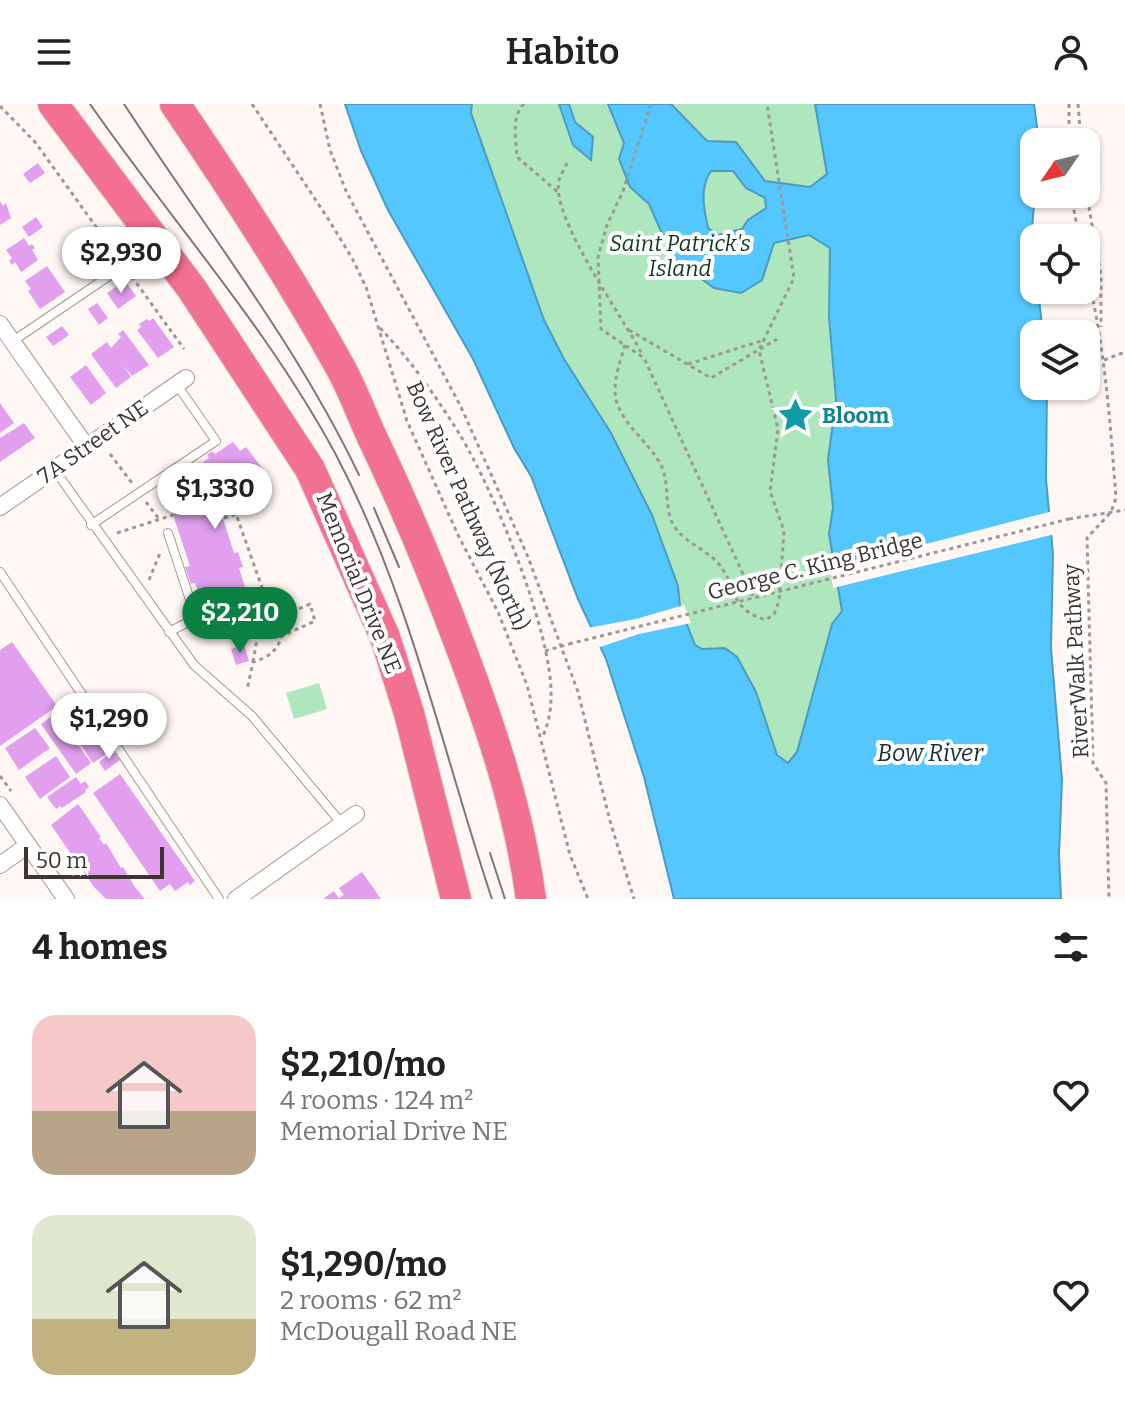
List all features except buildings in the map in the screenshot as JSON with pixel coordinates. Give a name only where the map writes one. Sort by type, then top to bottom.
[{"type":"highway","name":"Memorial Drive NE","points":[[53,104],[192,289],[310,469],[385,637],[409,713],[456,899]]},
{"type":"highway","points":[[175,104],[264,236],[325,341],[394,483],[436,580],[485,712],[512,794],[525,852],[531,899]]},
{"type":"highway","points":[[444,844],[447,899]]},
{"type":"street","points":[[0,324],[92,442]]},
{"type":"street","name":"7A Street NE","points":[[0,507],[181,381]]},
{"type":"street","points":[[0,805],[66,899]]},
{"type":"street","points":[[236,899],[356,814]]},
{"type":"street","points":[[0,865],[28,845]]},
{"type":"lane","points":[[13,341],[109,276]]},
{"type":"lane","points":[[91,525],[216,441],[181,381]]},
{"type":"lane","points":[[54,468],[91,525],[194,665],[252,716],[342,824]]},
{"type":"lane","points":[[168,533],[196,618],[169,632]]},
{"type":"lane","points":[[0,572],[219,899]]},
{"type":"path","name":"Bow River Pathway (North)","points":[[252,104],[352,258],[366,287],[407,421],[514,649],[542,738],[570,855],[588,899]]},
{"type":"path","name":"Bow River Pathway (North)","points":[[320,104],[330,150],[346,191],[461,407],[496,482],[563,646],[634,899]]},
{"type":"path","points":[[524,104],[518,110],[516,123],[517,157],[559,193]]},
{"type":"path","points":[[644,358],[601,329],[598,257],[651,104]]},
{"type":"path","points":[[625,345],[616,383],[617,405],[664,469],[670,518],[683,537],[722,567],[732,594],[745,611],[766,620],[774,614],[779,601],[784,531],[770,491],[778,429],[759,350],[794,278],[767,104]]},
{"type":"path","points":[[1069,104],[1069,128]]},
{"type":"path","points":[[1078,104],[1080,128]]},
{"type":"path","points":[[0,106],[35,142],[184,349]]},
{"type":"path","points":[[567,163],[558,182],[570,233],[644,358],[753,596]]},
{"type":"path","points":[[1089,208],[1101,275],[1101,335]]},
{"type":"path","points":[[1094,304],[1104,360],[1116,498],[1111,512]]},
{"type":"path","points":[[377,325],[461,436],[513,551],[545,651],[551,697],[548,725],[542,738]]},
{"type":"path","points":[[629,330],[711,378],[777,339]]},
{"type":"path","points":[[688,364],[764,340]]},
{"type":"path","points":[[1104,360],[1125,352]]},
{"type":"path","points":[[92,442],[159,519]]},
{"type":"path","name":"George C. King Bridge","points":[[545,651],[753,596],[1069,519],[1125,510]]},
{"type":"path","name":"RiverWalk Pathway","points":[[1109,899],[1106,783],[1093,763],[1087,538],[1111,512]]},
{"type":"path","points":[[224,518],[236,514],[270,610],[294,611],[310,604],[315,621],[282,636],[278,647],[269,656],[253,662]]},
{"type":"path","points":[[103,541],[111,535],[173,515]]},
{"type":"path","points":[[141,592],[147,586],[160,552],[160,537],[168,533]]},
{"type":"path","points":[[247,690],[265,596]]},
{"type":"green space","name":"Saint Patrick's Island","points":[[472,104],[815,104],[827,163],[829,317],[836,399],[828,460],[833,507],[829,534],[842,611],[831,624],[797,752],[788,763],[777,755],[756,692],[725,648],[702,649],[695,645],[652,515],[611,433],[564,359],[544,320],[471,113]]},
{"type":"green space","points":[[319,683],[327,709],[294,719],[286,693]]},
{"type":"water","name":"Bow River","points":[[345,104],[472,104],[471,113],[544,320],[564,359],[611,433],[652,515],[695,645],[702,649],[725,648],[737,657],[756,692],[777,755],[788,763],[797,752],[832,624],[842,611],[829,534],[833,507],[828,460],[836,399],[829,317],[830,248],[809,235],[774,243],[762,280],[741,293],[714,288],[673,258],[649,204],[630,187],[619,159],[624,143],[608,104],[671,104],[707,141],[736,142],[765,181],[810,187],[827,174],[815,104],[1034,104],[1037,128],[1020,128],[1020,208],[1034,208],[1032,224],[1020,224],[1020,304],[1040,304],[1041,320],[1020,320],[1020,400],[1047,400],[1046,479],[1053,554],[1051,648],[1062,780],[1061,899],[674,899],[644,777],[606,659],[578,599],[531,476],[514,448],[473,359],[388,210],[361,151]],"holes":[[[711,171],[733,171],[746,188],[765,198],[766,208],[748,220],[742,229],[718,235],[708,228],[704,199],[705,184]]]},
{"type":"water","points":[[559,104],[569,104],[575,122],[593,137],[591,160],[573,145]]},
{"type":"pier","points":[[1053,511],[1055,534],[833,588],[830,569]]},
{"type":"pier","points":[[684,605],[691,623],[639,634],[597,648],[587,628],[636,619]]},
{"type":"tram line","points":[[90,104],[250,319],[336,455],[385,562],[405,618],[492,899]]},
{"type":"tram line","points":[[124,104],[278,332],[359,475]]},
{"type":"tram line","points":[[374,508],[399,567]]},
{"type":"tram line","points":[[490,853],[505,899]]},
{"type":"place","name":"Bloom","points":[[796,415]]}]
